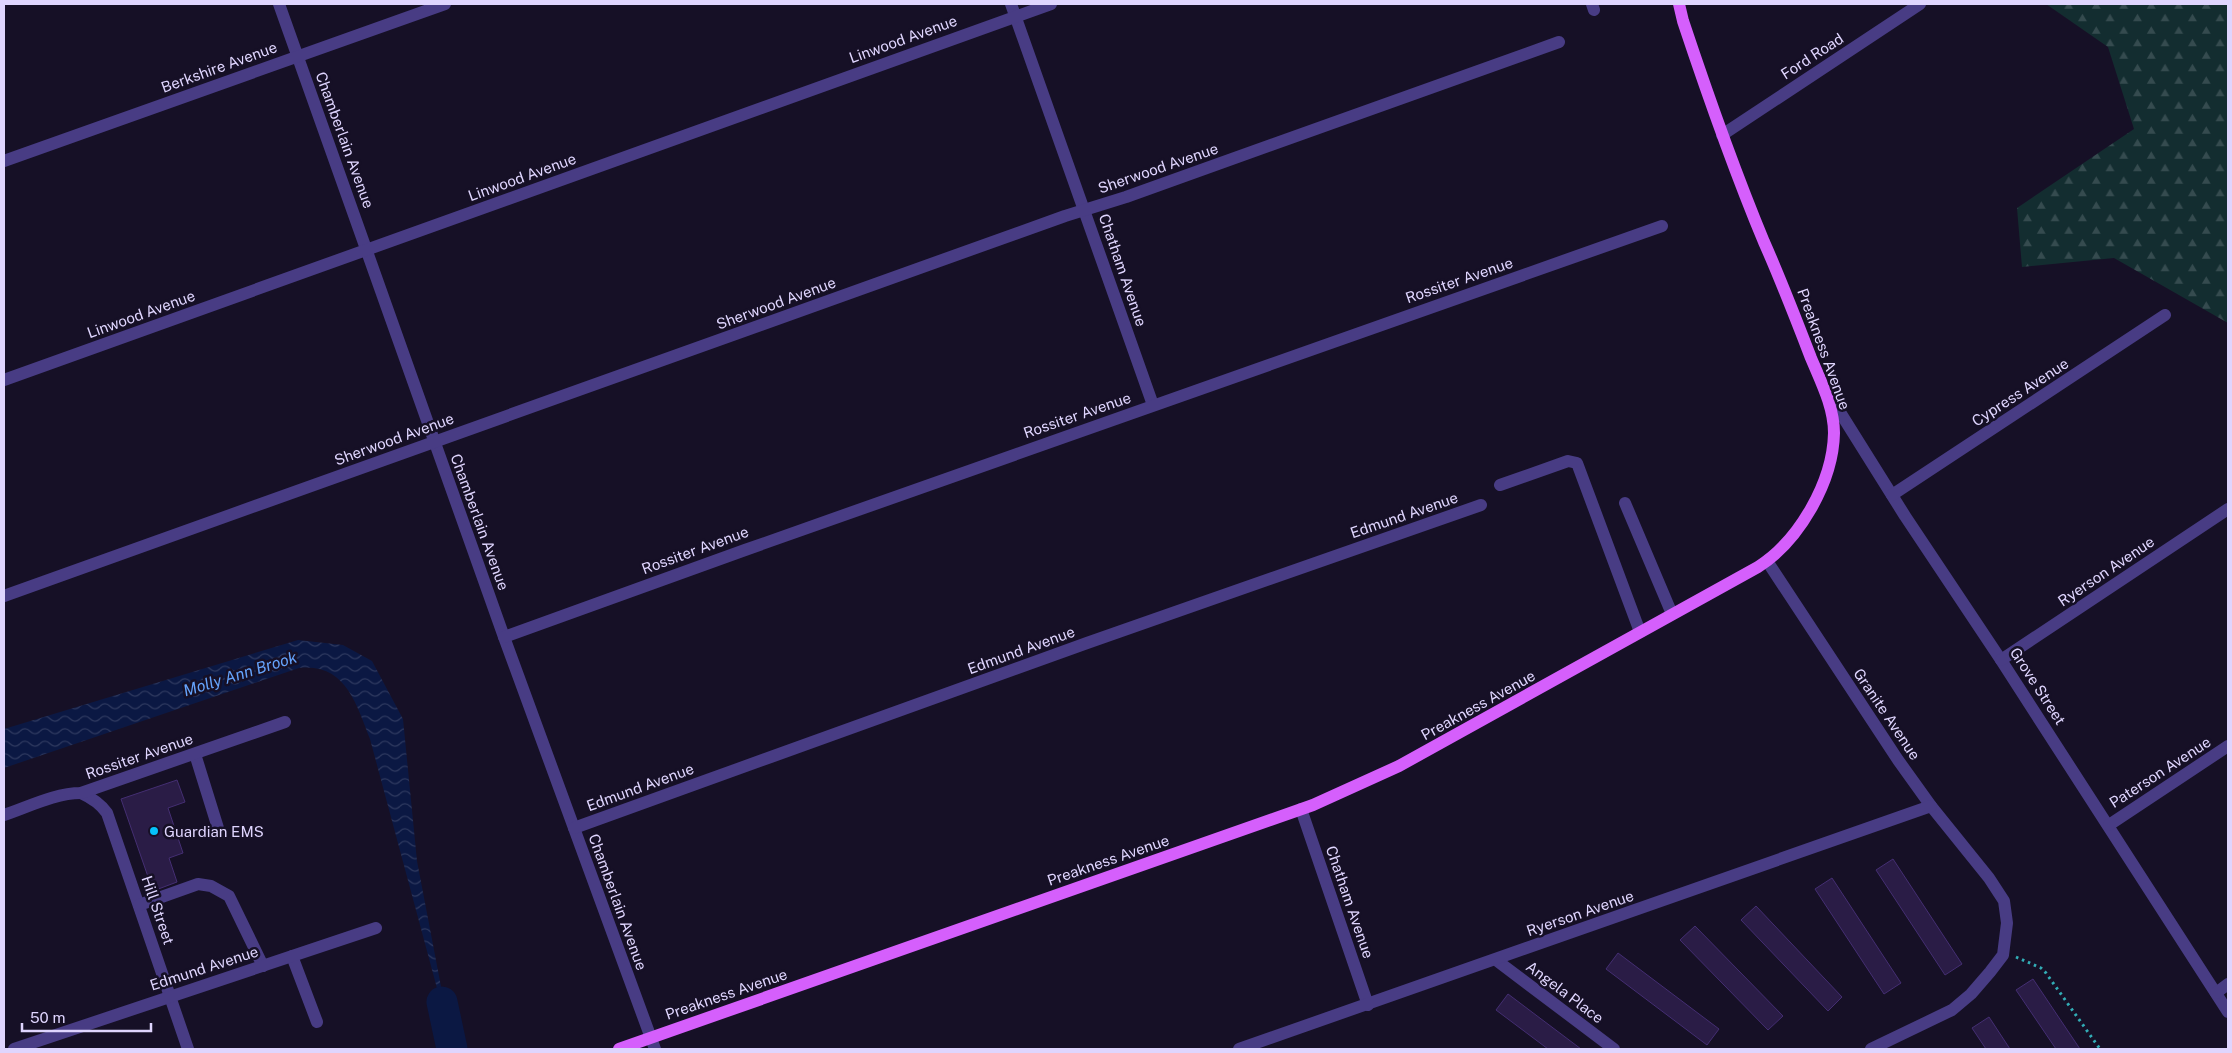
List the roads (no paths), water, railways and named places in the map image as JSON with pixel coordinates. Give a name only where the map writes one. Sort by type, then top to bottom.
[{"type":"main road","name":"Preakness Avenue","points":[[619,1049],[653,1044],[1301,810],[1399,766],[1767,561],[1790,540],[1808,515],[1824,477],[1833,445],[1833,417],[1820,379],[1722,135],[1683,21],[1679,4]]},
{"type":"street","name":"Chamberlain Avenue","points":[[279,4],[504,637],[653,1044]]},
{"type":"street","name":"Berkshire Avenue","points":[[4,160],[446,4]]},
{"type":"street","name":"Linwood Avenue","points":[[4,380],[366,250],[1013,10],[1051,4]]},
{"type":"street","name":"Ford Road","points":[[1722,135],[1920,4]]},
{"type":"street","name":"Chatham Avenue","points":[[1013,10],[1153,405]]},
{"type":"street","name":"Sherwood Avenue","points":[[4,596],[1560,42]]},
{"type":"street","name":"Rossiter Avenue","points":[[504,637],[1153,405],[1662,226]]},
{"type":"street","name":"Cypress Avenue","points":[[1892,495],[2166,315]]},
{"type":"street","name":"Grove Street","points":[[1820,379],[1892,495],[2109,825],[2228,1012]]},
{"type":"street","points":[[1500,485],[1568,461],[1577,463],[1640,632]]},
{"type":"street","points":[[1625,503],[1672,614]]},
{"type":"street","name":"Edmund Avenue","points":[[574,828],[1078,646],[1482,505]]},
{"type":"street","name":"Ryerson Avenue","points":[[2001,660],[2228,509]]},
{"type":"street","name":"Granite Avenue","points":[[1767,561],[1898,760],[1931,806],[1989,878],[2004,901],[2007,923],[2003,954],[1971,994],[1952,1010],[1871,1049]]},
{"type":"street","name":"Rossiter Avenue","points":[[4,815],[58,796],[81,793],[285,722]]},
{"type":"street","name":"Paterson Avenue","points":[[2109,825],[2228,746]]},
{"type":"street","points":[[195,754],[218,828]]},
{"type":"street","name":"Hill Street","points":[[81,793],[91,797],[107,813],[188,1049]]},
{"type":"street","name":"Ryerson Avenue","points":[[1239,1049],[1931,806]]},
{"type":"street","name":"Chatham Avenue","points":[[1301,810],[1368,1005]]},
{"type":"street","points":[[139,905],[198,884],[210,886],[229,896],[262,966]]},
{"type":"street","name":"Edmund Avenue","points":[[14,1049],[376,928]]},
{"type":"street","points":[[292,956],[317,1022]]},
{"type":"street","name":"Angela Place","points":[[1496,960],[1614,1049]]},
{"type":"street","points":[[2216,993],[2228,984]]},
{"type":"water","points":[[298,640],[343,645],[372,661],[403,719],[417,861],[452,1044],[370,739],[360,712],[347,688],[328,672],[315,668],[299,668],[4,768],[4,729]]},
{"type":"waterway","name":"Molly Ann Brook","points":[[442,1002],[452,1049]]},
{"type":"place","name":"Guardian EMS","points":[[154,831]]}]
